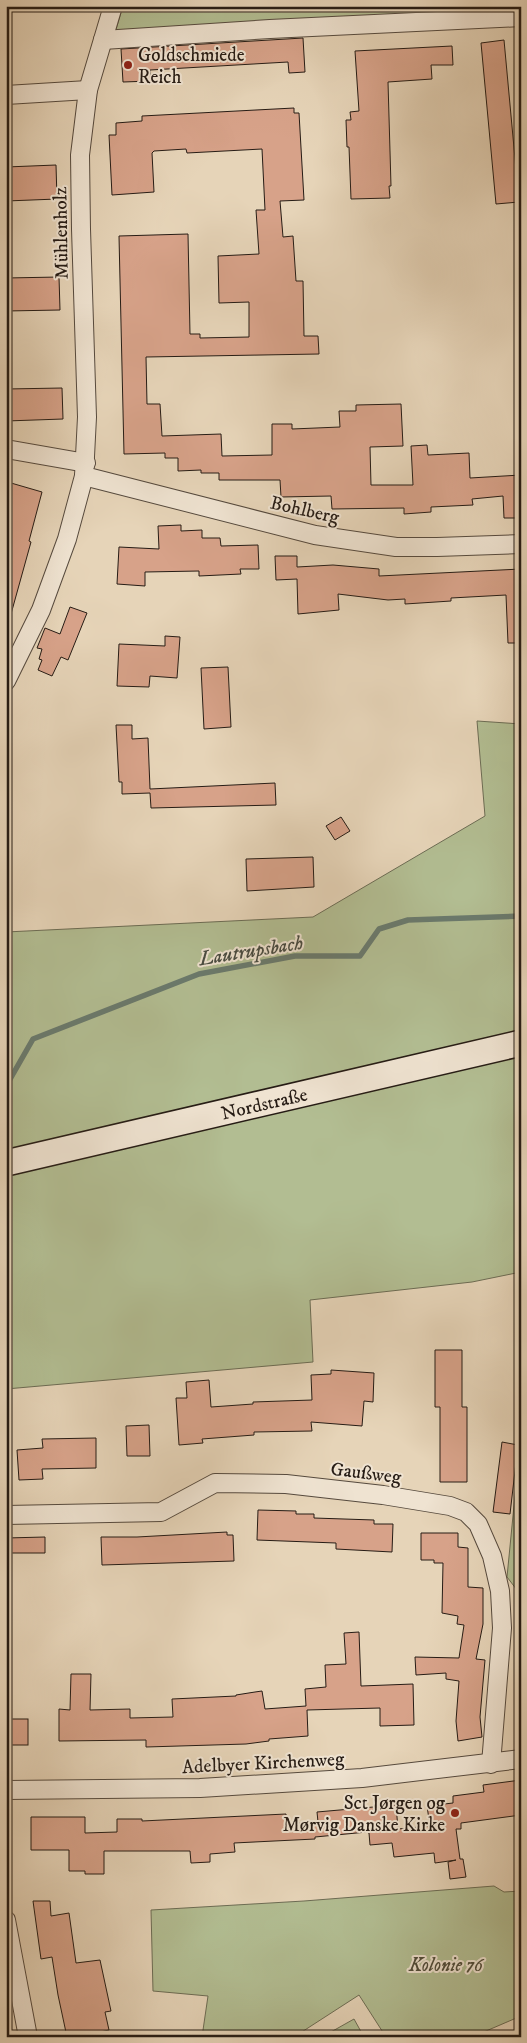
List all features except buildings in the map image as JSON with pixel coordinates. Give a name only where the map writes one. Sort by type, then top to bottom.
[{"type":"main road","name":"Nordstraße","points":[[6,1163],[521,1043]]},
{"type":"street","name":"Mühlenholz","points":[[6,681],[41,610],[67,539],[85,469],[87,417],[80,155],[88,90],[114,6]]},
{"type":"street","points":[[103,40],[270,29],[336,28],[521,17]]},
{"type":"street","points":[[6,95],[88,90]]},
{"type":"street","points":[[6,449],[85,469]]},
{"type":"street","name":"Bohlberg","points":[[85,469],[315,535],[396,547],[521,544]]},
{"type":"street","name":"Gaußweg","points":[[6,1515],[162,1512],[215,1483],[286,1484],[383,1495],[450,1506],[466,1512],[478,1524],[492,1556],[500,1591],[502,1628],[492,1764]]},
{"type":"street","name":"Adelbyer Kirchenweg","points":[[6,1790],[200,1788],[362,1778],[521,1760]]},
{"type":"street","points":[[6,1920],[28,2037]]},
{"type":"green space","points":[[123,6],[521,6],[521,12],[115,33]]},
{"type":"green space","name":"Lautrupsbach","points":[[477,721],[521,724],[521,1272],[472,1282],[310,1300],[313,1362],[6,1389],[6,932],[313,917],[485,816]]},
{"type":"green space","points":[[521,1434],[521,1586],[517,1590],[507,1577]]},
{"type":"green space","name":"Kolonie 76","points":[[494,1886],[504,1892],[521,1891],[521,2016],[472,2037],[386,2037],[359,1995],[294,2037],[202,2037],[208,1996],[153,1991],[151,1910],[304,1901]]},
{"type":"green space","points":[[354,2019],[364,2037],[322,2037]]},
{"type":"waterway","name":"Lautrupsbach","points":[[6,1082],[9,1081],[33,1039],[199,974],[295,956],[360,956],[379,929],[408,920],[521,916]]},
{"type":"place","name":"Goldschmiede Reich","points":[[128,65]]},
{"type":"place","name":"Sct Jørgen og Mørvig Danske Kirke","points":[[455,1813]]}]
